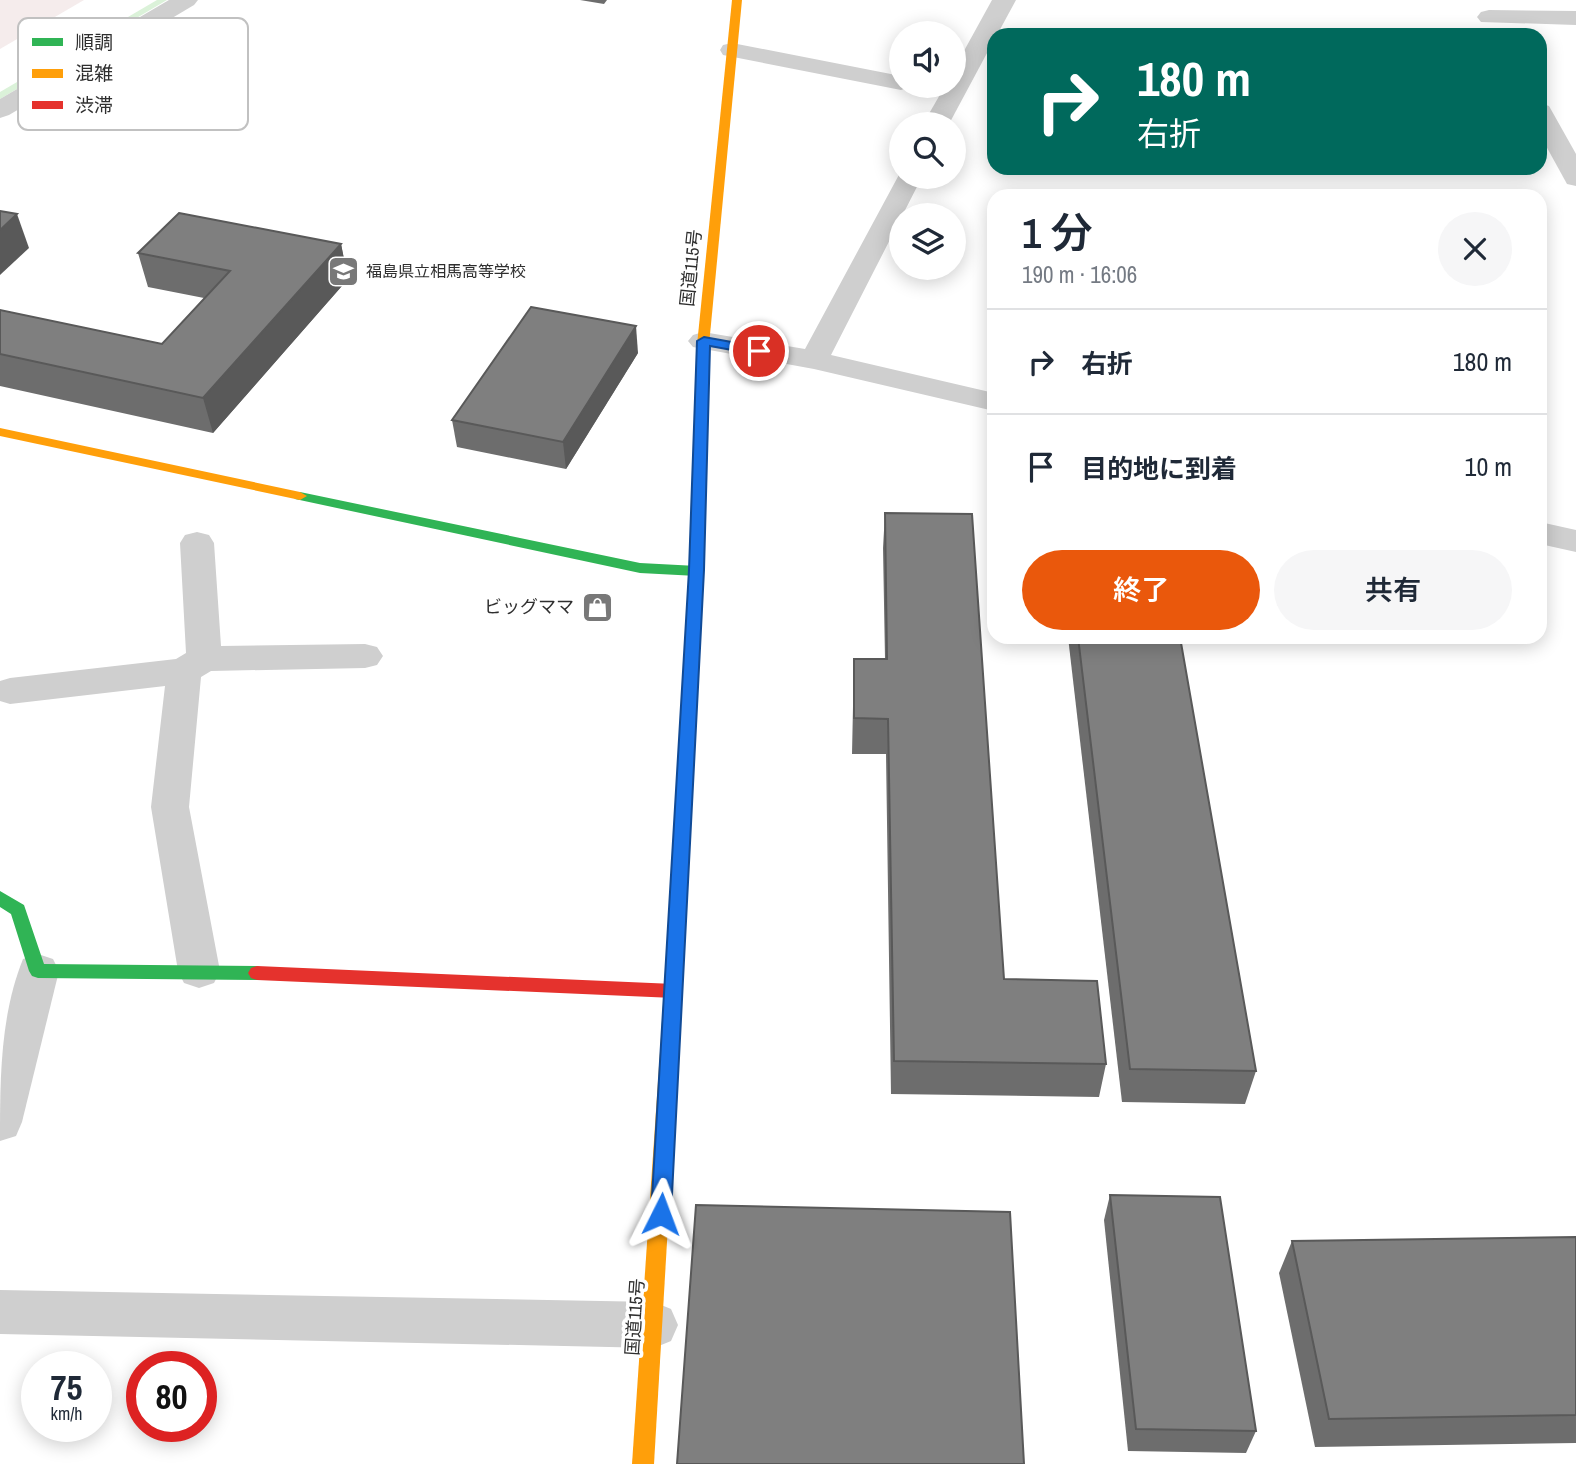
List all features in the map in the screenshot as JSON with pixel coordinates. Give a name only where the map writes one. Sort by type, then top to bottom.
[{"type":"main road","name":"国道115号","points":[[643,1464],[674,991],[696,570],[704,341],[737,0]]},
{"type":"main road","points":[[0,432],[640,568],[696,570]]},
{"type":"main road","points":[[0,898],[18,910],[38,971],[199,971],[674,991]]},
{"type":"street","points":[[156,18],[186,0]]},
{"type":"street","points":[[989,28],[1004,0]]},
{"type":"street","points":[[1488,17],[1576,18]]},
{"type":"street","points":[[966,69],[987,31]]},
{"type":"street","points":[[733,50],[889,81]]},
{"type":"street","points":[[0,110],[18,99]]},
{"type":"street","points":[[1547,124],[1576,178]]},
{"type":"street","points":[[814,360],[903,189]]},
{"type":"street","points":[[704,341],[814,360],[987,400]]},
{"type":"street","points":[[1547,535],[1576,541]]},
{"type":"street","points":[[197,543],[194,665],[170,807],[199,971]]},
{"type":"street","points":[[10,691],[194,665],[365,656]]},
{"type":"street","points":[[0,1122],[38,971]]},
{"type":"street","points":[[0,1312],[654,1325]]},
{"type":"shaded area","points":[[0,0],[84,0],[53,18],[18,18],[18,38],[0,49]]},
{"type":"building","points":[[0,211],[17,214],[0,230]]},
{"type":"building","points":[[179,213],[341,244],[203,398],[0,354],[0,310],[162,344],[230,271],[138,253]]},
{"type":"building","points":[[531,307],[636,326],[563,442],[452,420]]},
{"type":"building","points":[[885,513],[972,514],[1004,979],[1097,981],[1106,1064],[894,1061],[888,719],[854,718],[854,659],[887,659]]},
{"type":"building","points":[[1079,644],[1181,644],[1256,1071],[1130,1069]]},
{"type":"building","points":[[1110,1195],[1220,1197],[1256,1431],[1136,1429]]},
{"type":"building","points":[[696,1205],[1010,1212],[1024,1464],[677,1464]]},
{"type":"building","points":[[1576,1237],[1576,1415],[1329,1419],[1292,1241]]},
{"type":"waterway","points":[[132,18],[163,0]]},
{"type":"waterway","points":[[0,96],[18,85]]},
{"type":"traffic: fast","points":[[300,496],[640,568],[697,571]]},
{"type":"traffic: fast","points":[[670,1037],[694,618]]},
{"type":"traffic: fast","points":[[0,898],[18,910],[38,971],[257,973]]},
{"type":"traffic: slow","points":[[703,345],[737,0]]},
{"type":"traffic: slow","points":[[0,432],[300,496]]},
{"type":"traffic: slow","points":[[643,1464],[670,1037]]},
{"type":"traffic: jam","points":[[694,618],[703,345]]},
{"type":"traffic: jam","points":[[257,973],[674,991]]},
{"type":"place","name":"福島県立相馬高等学校","points":[[343,271]]},
{"type":"place","name":"ビッグママ","points":[[597,607]]},
{"type":"route","points":[[661,1214],[696,570],[704,341],[759,351]]}]
